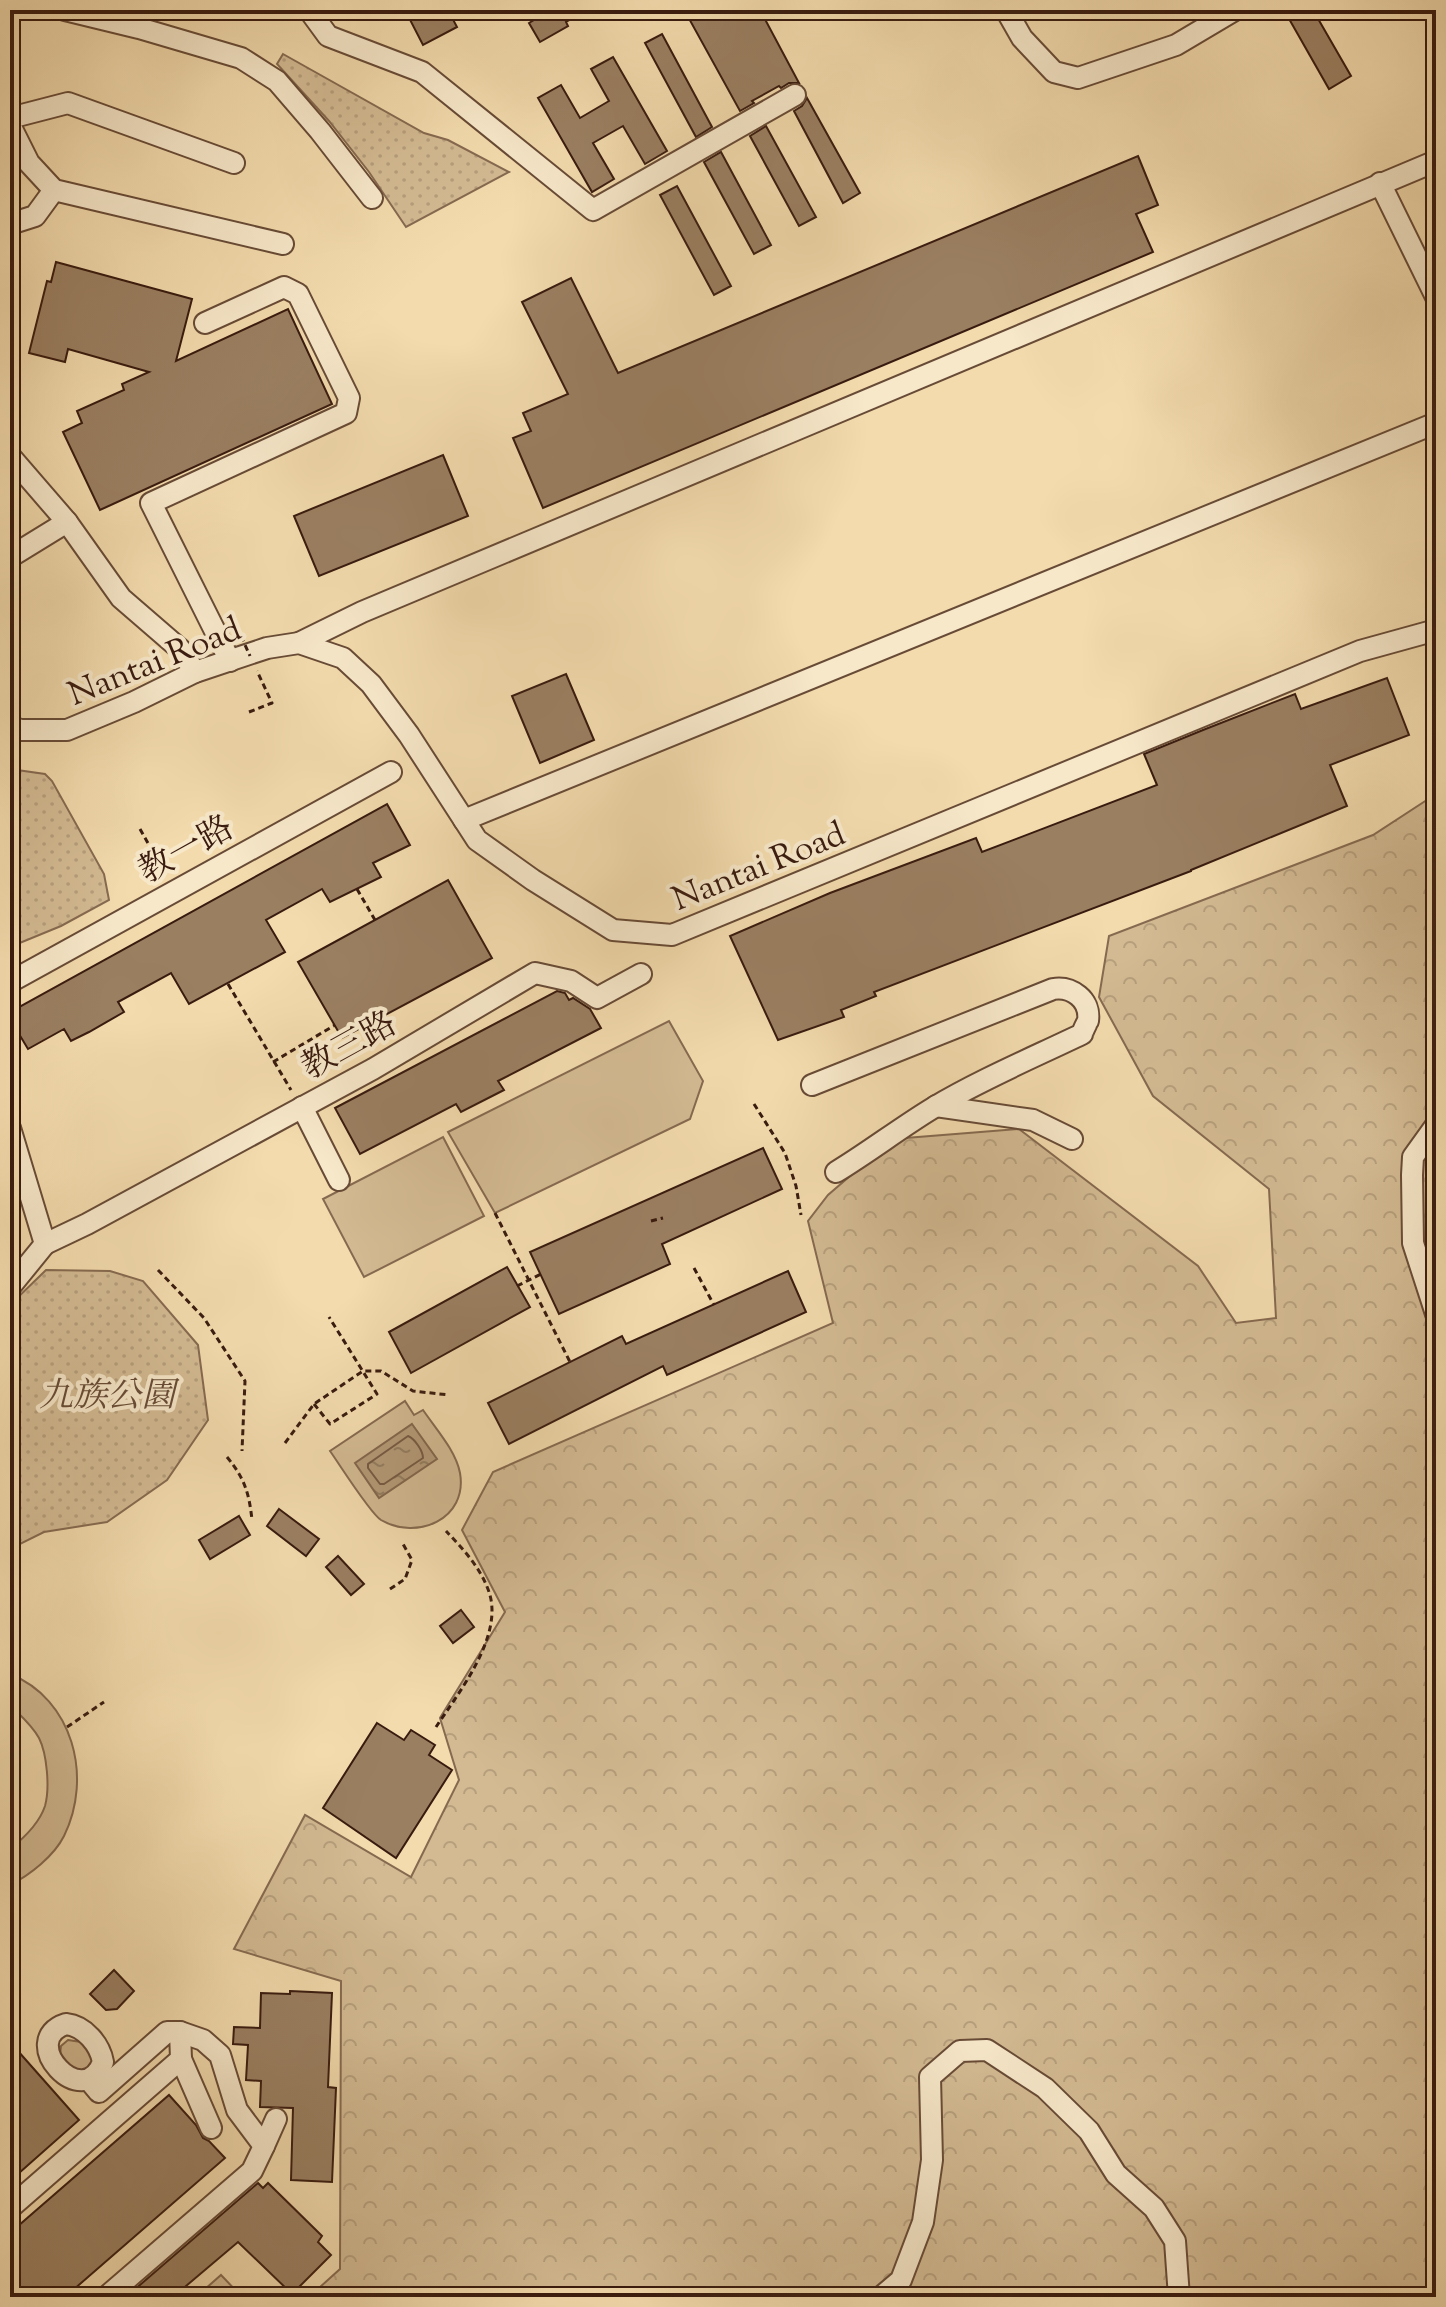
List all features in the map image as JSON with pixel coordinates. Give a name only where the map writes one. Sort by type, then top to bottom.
[{"type":"street","points":[[65,10],[241,58],[277,81],[372,198]]},
{"type":"street","points":[[309,10],[328,36],[422,72],[593,210],[795,95]]},
{"type":"street","points":[[1006,10],[1022,38],[1054,72],[1078,78],[1176,45],[1235,10]]},
{"type":"street","points":[[10,118],[68,103],[234,163]]},
{"type":"street","points":[[10,125],[19,166],[54,190],[283,244]]},
{"type":"street","points":[[299,643],[362,612],[1436,161]]},
{"type":"street","points":[[1380,183],[1436,297]]},
{"type":"street","points":[[10,224],[35,216],[54,190]]},
{"type":"street","points":[[205,323],[284,287],[298,294],[349,398],[346,413],[151,503],[230,661]]},
{"type":"street","points":[[464,820],[1436,423]]},
{"type":"street","points":[[10,456],[67,522],[121,598],[180,649],[195,672]]},
{"type":"street","points":[[10,557],[67,522]]},
{"type":"street","name":"Nantai Road","points":[[10,727],[21,730],[67,730],[195,672],[267,648],[299,643],[343,658],[371,684],[409,735],[477,840],[533,880],[613,930],[672,935],[1360,651],[1436,630]]},
{"type":"street","name":"教一路","points":[[10,982],[391,772]]},
{"type":"street","name":"教三路","points":[[45,1244],[373,1069],[535,973],[571,981],[597,998],[641,974]]},
{"type":"street","points":[[812,1085],[1053,989],[1064,987],[1077,992],[1086,1008],[1088,1021],[1082,1034],[936,1106],[836,1172]]},
{"type":"street","points":[[936,1106],[1033,1120],[1072,1139]]},
{"type":"street","points":[[302,1107],[339,1180]]},
{"type":"street","points":[[1436,1125],[1413,1157],[1412,1175],[1413,1243],[1436,1314]]},
{"type":"street","points":[[10,1128],[45,1244],[10,1287]]},
{"type":"street","points":[[89,2080],[99,2092],[167,2032],[180,2032],[203,2040],[220,2055],[237,2110],[264,2146]]},
{"type":"street","points":[[180,2032],[181,2059],[211,2128]]},
{"type":"street","points":[[881,2297],[901,2280],[923,2222],[932,2160],[930,2077],[960,2051],[987,2050],[1045,2088],[1089,2131],[1116,2174],[1154,2208],[1175,2241],[1179,2297]]},
{"type":"street","points":[[10,2208],[181,2059]]},
{"type":"street","points":[[106,2297],[252,2171],[276,2119]]},
{"type":"path","points":[[241,636],[250,656]]},
{"type":"path","points":[[249,712],[272,703],[256,668]]},
{"type":"path","points":[[140,829],[175,890]]},
{"type":"path","points":[[357,889],[375,920]]},
{"type":"path","points":[[228,984],[302,1107]]},
{"type":"path","points":[[273,1062],[335,1025]]},
{"type":"path","points":[[754,1104],[785,1153],[796,1186],[801,1215]]},
{"type":"path","points":[[495,1213],[570,1362]]},
{"type":"path","points":[[651,1221],[663,1218]]},
{"type":"path","points":[[694,1268],[714,1305]]},
{"type":"path","points":[[158,1270],[204,1318],[245,1381],[242,1451]]},
{"type":"path","points":[[517,1286],[541,1274]]},
{"type":"path","points":[[314,1404],[330,1424],[377,1394],[329,1317]]},
{"type":"path","points":[[285,1443],[314,1404],[363,1371],[381,1371],[413,1391],[449,1395]]},
{"type":"path","points":[[227,1457],[248,1491],[252,1520]]},
{"type":"path","points":[[436,1727],[481,1654],[493,1620],[489,1593],[472,1559],[446,1531]]},
{"type":"path","points":[[390,1589],[405,1579],[412,1560],[403,1544]]},
{"type":"path","points":[[67,1727],[104,1702]]},
{"type":"green space","points":[[283,54],[424,133],[448,140],[509,172],[406,227],[329,121],[277,64]]},
{"type":"green space","points":[[10,769],[45,774],[52,781],[104,874],[109,900],[61,926],[10,947]]},
{"type":"green space","points":[[1436,794],[1436,2297],[309,2297],[340,2269],[341,1981],[234,1949],[305,1815],[411,1877],[459,1780],[440,1718],[505,1612],[462,1530],[493,1472],[833,1323],[808,1221],[828,1195],[893,1139],[1019,1129],[1198,1266],[1236,1323],[1276,1318],[1269,1189],[1153,1096],[1099,997],[1109,936],[1373,835]]},
{"type":"green space","points":[[669,1021],[703,1081],[690,1119],[495,1213],[448,1132]]},
{"type":"green space","points":[[443,1137],[484,1216],[364,1277],[323,1199]]},
{"type":"green space","name":"九族公園","points":[[46,1270],[110,1271],[143,1281],[198,1345],[208,1420],[167,1480],[107,1522],[44,1532],[10,1549],[10,1305]]},
{"type":"green space","points":[[405,1401],[414,1415],[423,1410],[450,1448],[460,1473],[456,1503],[448,1514],[437,1522],[410,1528],[395,1526],[376,1516],[330,1451]]},
{"type":"green space","points":[[10,1674],[32,1686],[49,1702],[62,1721],[72,1742],[77,1789],[73,1813],[60,1843],[41,1864],[10,1885],[10,1849],[39,1819],[47,1799],[47,1781],[46,1762],[39,1738],[10,1705]]},
{"type":"green space","points":[[68,2040],[81,2042],[91,2053],[94,2061],[88,2071],[72,2070],[60,2055],[61,2046]]},
{"type":"green space","points":[[221,2275],[242,2297],[196,2297]]},
{"type":"water","points":[[412,1424],[437,1459],[379,1498],[355,1463]]},
{"type":"building","points":[[405,10],[448,10],[457,27],[423,45]]},
{"type":"building","points":[[551,10],[587,10],[566,22],[568,26],[540,42],[529,23]]},
{"type":"building","points":[[696,10],[760,10],[799,83],[779,86],[740,111],[687,15]]},
{"type":"building","points":[[1284,10],[1313,10],[1351,76],[1329,89]]},
{"type":"building","points":[[662,34],[712,127],[696,137],[645,43]]},
{"type":"building","points":[[613,57],[667,151],[645,164],[623,126],[593,143],[614,179],[592,192],[538,98],[561,85],[580,118],[609,101],[591,69]]},
{"type":"building","points":[[807,98],[860,193],[843,203],[794,111]]},
{"type":"building","points":[[766,126],[816,217],[799,226],[750,136]]},
{"type":"building","points":[[721,152],[771,245],[754,254],[704,162]]},
{"type":"building","points":[[1138,156],[1158,205],[1136,214],[1153,252],[543,508],[513,438],[531,431],[523,413],[568,394],[522,302],[571,278],[618,373]]},
{"type":"building","points":[[677,186],[731,286],[714,295],[660,195]]},
{"type":"building","points":[[56,262],[192,299],[176,361],[288,309],[332,404],[100,510],[63,432],[82,423],[77,411],[124,390],[122,384],[149,372],[68,349],[65,362],[29,353],[47,281],[51,282]]},
{"type":"building","points":[[443,455],[468,516],[319,576],[294,516]]},
{"type":"building","points":[[566,674],[594,740],[540,763],[512,696]]},
{"type":"building","points":[[1387,678],[1409,735],[1330,765],[1347,806],[1191,871],[874,992],[876,996],[841,1010],[844,1017],[778,1040],[730,936],[830,893],[976,838],[982,852],[1157,785],[1144,754],[1203,730],[1295,694],[1301,709]]},
{"type":"building","points":[[387,804],[410,845],[373,863],[381,877],[330,902],[322,889],[266,920],[285,952],[189,1004],[171,973],[118,1002],[124,1012],[89,1032],[71,1041],[64,1029],[28,1049],[10,1019],[10,1012]]},
{"type":"building","points":[[448,880],[492,958],[342,1038],[298,962]]},
{"type":"building","points":[[557,991],[590,1009],[601,1028],[498,1081],[504,1090],[461,1112],[456,1104],[360,1154],[335,1108]]},
{"type":"building","points":[[763,1148],[782,1189],[662,1244],[670,1264],[559,1314],[530,1252]]},
{"type":"building","points":[[507,1267],[530,1307],[411,1373],[389,1332]]},
{"type":"building","points":[[788,1271],[806,1312],[667,1375],[663,1366],[509,1444],[488,1403],[622,1336],[626,1344]]},
{"type":"building","points":[[279,1509],[319,1539],[306,1556],[267,1526]]},
{"type":"building","points":[[239,1516],[250,1535],[210,1559],[199,1540]]},
{"type":"building","points":[[338,1556],[364,1584],[351,1595],[326,1567]]},
{"type":"building","points":[[461,1610],[474,1627],[453,1643],[440,1626]]},
{"type":"building","points":[[377,1723],[404,1740],[411,1730],[435,1745],[429,1755],[452,1770],[396,1858],[323,1808]]},
{"type":"building","points":[[114,1970],[134,1991],[117,2009],[106,2010],[90,1994]]},
{"type":"building","points":[[290,1991],[332,1993],[328,2087],[336,2088],[332,2182],[291,2180],[293,2108],[260,2107],[261,2081],[246,2080],[248,2045],[233,2044],[234,2027],[260,2028],[261,1993],[290,1994]]},
{"type":"building","points":[[10,2042],[79,2120],[10,2181]]},
{"type":"building","points":[[169,2095],[196,2125],[203,2138],[225,2158],[65,2297],[10,2297],[10,2233]]},
{"type":"building","points":[[258,2183],[263,2188],[268,2183],[322,2236],[318,2242],[331,2255],[292,2294],[238,2242],[173,2297],[126,2297]]}]
